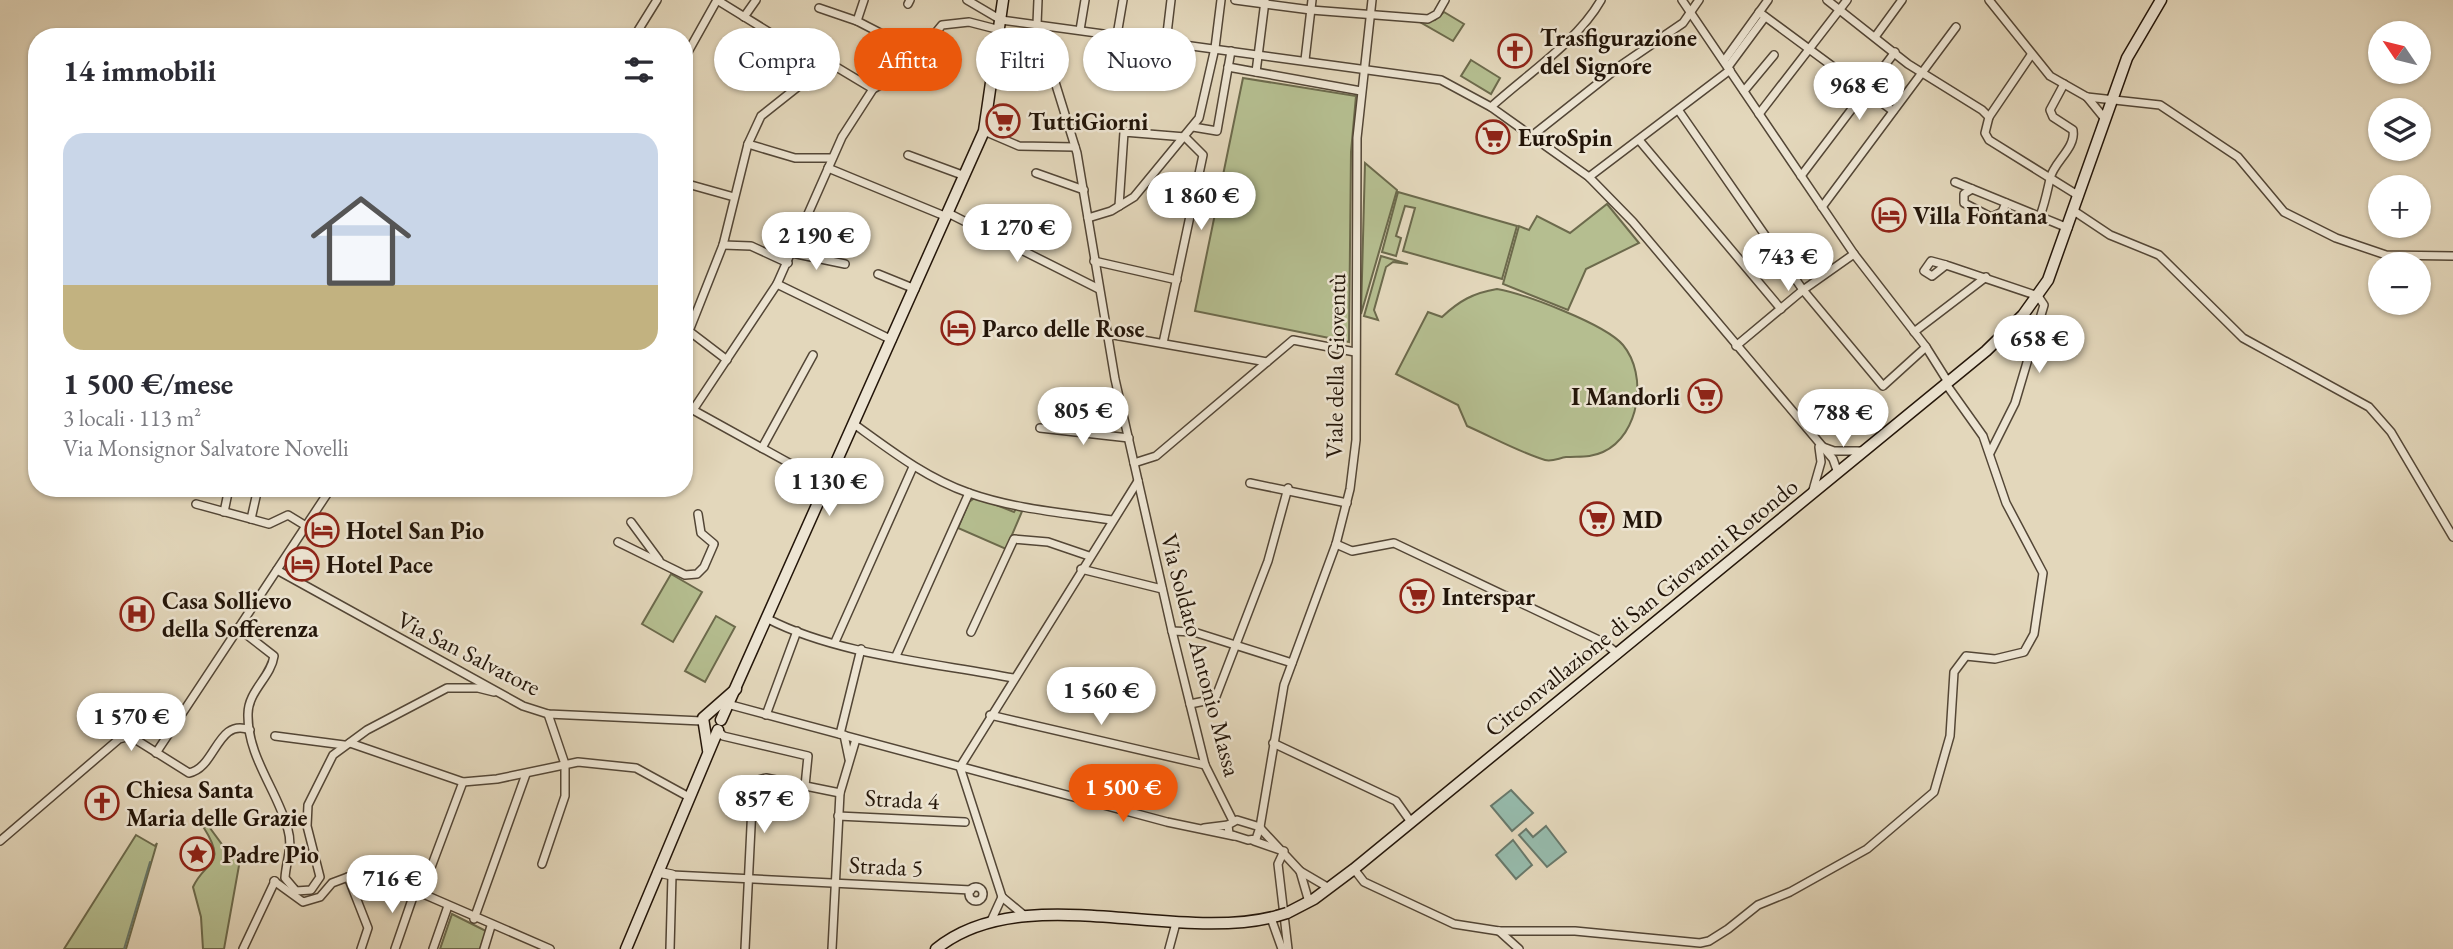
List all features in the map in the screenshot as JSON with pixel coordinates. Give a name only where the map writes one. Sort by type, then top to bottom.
[{"type":"main road","points":[[626,949],[719,727],[740,685],[984,131],[1003,0]]},
{"type":"main road","name":"Circonvallazione di San Giovanni Rotondo","points":[[936,949],[957,934],[991,921],[1025,916],[1176,923],[1278,915],[1309,902],[1354,869],[2010,329],[2038,296],[2054,267],[2127,58],[2161,0]]},
{"type":"main road","points":[[708,757],[705,722],[740,685]]},
{"type":"main road","points":[[705,722],[716,713],[719,727]]},
{"type":"main road","points":[[705,722],[719,727]]},
{"type":"street","points":[[640,28],[657,0]]},
{"type":"street","points":[[693,43],[717,0],[762,28]]},
{"type":"street","points":[[744,17],[756,0]]},
{"type":"street","points":[[857,22],[864,0]]},
{"type":"street","points":[[967,0],[1000,25]]},
{"type":"street","name":"Via Soldato Antonio Massa","points":[[1038,0],[1037,23],[1075,147],[1099,289],[1162,589],[1205,765],[1230,823],[1228,831],[1234,836]]},
{"type":"street","points":[[1080,30],[1085,0]]},
{"type":"street","points":[[1118,28],[1123,0]]},
{"type":"street","points":[[1168,28],[1171,0]]},
{"type":"street","points":[[1088,218],[1134,197],[1194,127],[1203,107],[1221,0]]},
{"type":"street","points":[[1235,0],[1311,10],[1428,19],[1437,14],[1446,0]]},
{"type":"street","points":[[1305,60],[1312,0]]},
{"type":"street","name":"Viale della Gioventù","points":[[1260,828],[1284,685],[1336,544],[1347,503],[1356,440],[1357,138],[1372,0]]},
{"type":"street","points":[[1491,107],[1592,16],[1601,0]]},
{"type":"street","points":[[1354,869],[1364,882],[1454,924],[1499,931],[1575,931],[1688,945],[1709,941],[1758,905],[1790,892],[1867,849],[1934,792],[1950,736],[1954,672],[1959,662],[1966,656],[1995,659],[2024,652],[2034,634],[2043,573],[2006,503],[1983,436],[1926,347],[1854,254],[1682,0]]},
{"type":"street","points":[[1533,135],[1620,66],[1683,23],[1699,0]]},
{"type":"street","points":[[1589,177],[1679,111],[1727,66],[1762,15],[1768,0]]},
{"type":"street","points":[[1827,0],[1922,73],[1983,110],[1989,117]]},
{"type":"street","points":[[1759,114],[1847,0]]},
{"type":"street","points":[[1875,37],[1902,0]]},
{"type":"street","points":[[1990,0],[2050,76],[2087,97],[2105,119]]},
{"type":"street","points":[[1256,72],[1265,2]]},
{"type":"street","points":[[819,8],[869,28]]},
{"type":"street","points":[[1762,15],[1893,111]]},
{"type":"street","points":[[939,28],[942,24],[970,22],[1000,25],[1037,23],[1083,30]]},
{"type":"street","points":[[1822,207],[1956,27]]},
{"type":"street","points":[[1196,46],[1441,80],[1491,107],[1589,177],[1633,222],[1819,446],[1827,463],[1838,473]]},
{"type":"street","points":[[1194,127],[1217,131],[1231,51]]},
{"type":"street","points":[[1801,176],[1895,52]]},
{"type":"street","points":[[1744,91],[1774,55]]},
{"type":"street","points":[[2031,55],[1989,117],[1985,133],[1989,140],[2079,196]]},
{"type":"street","points":[[1228,67],[1361,91]]},
{"type":"street","points":[[2040,216],[2050,188],[2050,178],[2073,139],[2073,130],[2053,117],[2050,110],[2064,84]]},
{"type":"street","points":[[693,321],[723,245],[748,144],[761,116],[792,91]]},
{"type":"street","points":[[827,484],[693,411],[777,284],[832,158],[872,91]]},
{"type":"street","points":[[2087,97],[2160,105],[2238,157],[2284,212],[2336,238],[2386,255],[2453,256]]},
{"type":"street","points":[[1679,111],[1803,290],[1883,386],[1926,347]]},
{"type":"street","points":[[984,131],[1019,146],[1075,147]]},
{"type":"street","points":[[1119,206],[1124,132],[1185,137],[1203,155],[1163,343]]},
{"type":"street","points":[[1639,140],[1781,309]]},
{"type":"street","points":[[748,144],[795,158],[832,158]]},
{"type":"street","points":[[908,155],[965,176]]},
{"type":"street","points":[[828,168],[948,215],[1099,289]]},
{"type":"street","points":[[1037,173],[1084,190]]},
{"type":"street","points":[[1955,182],[2068,228]]},
{"type":"street","points":[[693,186],[734,197]]},
{"type":"street","points":[[1972,189],[1964,194],[1964,204],[1991,217],[2002,212],[2006,203]]},
{"type":"street","points":[[2074,211],[2110,236],[2159,255],[2243,338],[2369,407],[2391,432],[2453,537]]},
{"type":"street","points":[[723,245],[751,246],[788,263]]},
{"type":"street","points":[[792,253],[845,264]]},
{"type":"street","points":[[1736,346],[1803,290],[1854,254]]},
{"type":"street","points":[[1094,261],[1177,280]]},
{"type":"street","points":[[1946,265],[2038,296],[2044,305],[2026,372],[1990,453]]},
{"type":"street","points":[[878,274],[915,289]]},
{"type":"street","points":[[1914,332],[1986,277]]},
{"type":"street","points":[[777,284],[892,340]]},
{"type":"street","points":[[693,334],[727,360]]},
{"type":"street","points":[[1108,334],[1267,362]]},
{"type":"street","points":[[1134,463],[1156,456],[1293,340],[1355,352]]},
{"type":"street","points":[[762,448],[813,355]]},
{"type":"street","points":[[854,424],[913,467],[969,493],[1026,508],[1112,520]]},
{"type":"street","points":[[1040,428],[1129,438]]},
{"type":"street","points":[[1819,446],[1834,451],[1865,450]]},
{"type":"street","points":[[1810,496],[1821,462],[1819,446]]},
{"type":"street","points":[[835,642],[913,467]]},
{"type":"street","points":[[1025,916],[1002,897],[960,767],[1138,481]]},
{"type":"street","points":[[1250,483],[1288,488],[1347,503]]},
{"type":"street","points":[[1190,704],[1214,699],[1268,561],[1288,488]]},
{"type":"street","points":[[896,656],[969,493]]},
{"type":"street","points":[[224,512],[227,497]]},
{"type":"street","points":[[251,519],[256,497]]},
{"type":"street","points":[[156,753],[325,497]]},
{"type":"street","points":[[196,504],[270,524],[288,515],[306,526]]},
{"type":"street","points":[[618,542],[685,575],[696,575],[704,567],[714,544],[701,533],[698,514]]},
{"type":"street","points":[[631,522],[662,563]]},
{"type":"street","points":[[971,632],[1014,539],[1023,537],[1048,542],[1089,556]]},
{"type":"street","points":[[1336,544],[1352,551],[1394,543],[1603,642],[1618,654]]},
{"type":"street","points":[[1081,569],[1162,589]]},
{"type":"street","name":"Via San Salvatore","points":[[276,570],[494,692],[548,714],[705,722]]},
{"type":"street","points":[[768,619],[797,631],[861,649],[1013,678]]},
{"type":"street","points":[[238,628],[274,656],[250,701],[250,730],[260,766],[288,828],[291,845],[285,878],[290,887],[300,892],[311,890],[318,881],[307,826],[308,805],[332,755],[416,703],[447,688],[478,688],[494,692]]},
{"type":"street","points":[[766,715],[797,631]]},
{"type":"street","points":[[1172,631],[1194,632],[1292,663]]},
{"type":"street","points":[[849,760],[842,735],[861,649]]},
{"type":"street","points":[[731,705],[1193,828],[1254,841],[1284,852]]},
{"type":"street","points":[[542,864],[565,796],[565,764],[548,714]]},
{"type":"street","points":[[990,715],[1205,765]]},
{"type":"street","points":[[0,841],[114,742],[130,736],[184,771],[194,772],[230,730],[240,727],[250,730]]},
{"type":"street","points":[[719,727],[723,736],[808,757],[805,786]]},
{"type":"street","points":[[275,736],[347,744],[463,782],[526,774],[578,762],[636,768],[689,797]]},
{"type":"street","points":[[832,949],[840,793],[856,739]]},
{"type":"street","points":[[1273,743],[1396,802],[1411,822]]},
{"type":"street","points":[[474,919],[526,774]]},
{"type":"street","points":[[745,949],[753,786],[758,780],[766,778],[840,793]]},
{"type":"street","points":[[395,949],[463,782]]},
{"type":"street","points":[[1247,821],[1264,804]]},
{"type":"street","name":"Strada 4","points":[[838,816],[965,822]]},
{"type":"street","points":[[1193,828],[1247,821],[1260,828],[1300,871],[1329,888]]},
{"type":"street","points":[[1254,841],[1260,828]]},
{"type":"street","points":[[1284,852],[1278,864],[1288,949]]},
{"type":"street","points":[[1300,871],[1309,902]]},
{"type":"street","points":[[658,872],[673,875],[670,949]]},
{"type":"street","name":"Strada 5","points":[[673,875],[971,890]]},
{"type":"street","points":[[274,881],[303,902],[320,897],[332,883],[348,877],[384,877],[474,919],[545,948]]},
{"type":"street","points":[[348,877],[368,928],[361,949]]},
{"type":"street","points":[[274,881],[285,878]]},
{"type":"street","points":[[243,949],[274,881]]},
{"type":"street","points":[[991,921],[1002,897]]},
{"type":"street","points":[[433,949],[448,906]]},
{"type":"street","points":[[1278,915],[1282,949]]},
{"type":"street","points":[[1169,949],[1176,923]]},
{"type":"street","points":[[484,949],[491,926]]},
{"type":"street","points":[[1499,931],[1519,949]]},
{"type":"shaded area","points":[[1444,12],[1464,24],[1453,41],[1420,22],[1435,20]]},
{"type":"shaded area","points":[[1471,60],[1500,78],[1491,94],[1461,76]]},
{"type":"shaded area","points":[[1243,78],[1356,96],[1351,152],[1349,342],[1195,311]]},
{"type":"shaded area","points":[[1365,163],[1397,190],[1361,314]]},
{"type":"shaded area","points":[[1398,192],[1517,226],[1502,279],[1403,251],[1415,208],[1405,206],[1396,236],[1401,238],[1396,256],[1382,252]]},
{"type":"shaded area","points":[[1607,204],[1639,243],[1586,269],[1568,310],[1503,284],[1519,226],[1529,230],[1537,216],[1570,233]]},
{"type":"shaded area","points":[[1381,256],[1408,264],[1393,262],[1386,267],[1374,310],[1378,320],[1364,316]]},
{"type":"shaded area","points":[[1497,289],[1544,303],[1583,319],[1623,345],[1636,372],[1636,403],[1632,419],[1616,444],[1594,455],[1545,460],[1467,426],[1458,405],[1396,374],[1428,312],[1442,317],[1467,298]]},
{"type":"shaded area","points":[[976,497],[1014,512],[1017,507],[1023,509],[1006,549],[958,528],[969,502]]},
{"type":"shaded area","points":[[671,574],[702,592],[673,642],[642,624]]},
{"type":"shaded area","points":[[716,616],[735,627],[705,682],[685,671]]},
{"type":"shaded area","points":[[1511,790],[1533,813],[1512,831],[1491,806]]},
{"type":"shaded area","points":[[207,824],[224,847],[240,860],[224,949],[203,949],[201,917],[193,887],[214,856],[211,840],[204,828]]},
{"type":"shaded area","points":[[1546,826],[1566,852],[1547,867],[1519,835],[1526,829],[1533,837]]},
{"type":"shaded area","points":[[136,835],[155,846],[157,843],[126,949],[64,949]]},
{"type":"shaded area","points":[[1513,840],[1532,865],[1516,879],[1496,855]]},
{"type":"shaded area","points":[[452,914],[486,931],[480,949],[440,949]]},
{"type":"waterway","points":[[124,949],[150,862]]},
{"type":"place","name":"Trasfigurazione del Signore","points":[[1515,51]]},
{"type":"place","name":"TuttiGiorni","points":[[1003,121]]},
{"type":"place","name":"EuroSpin","points":[[1493,137]]},
{"type":"place","name":"Villa Fontana","points":[[1889,215]]},
{"type":"place","name":"Parco delle Rose","points":[[958,328]]},
{"type":"place","name":"I Mandorli","points":[[1705,396]]},
{"type":"place","name":"MD","points":[[1597,519]]},
{"type":"place","name":"Hotel San Pio","points":[[322,530]]},
{"type":"place","name":"Hotel Pace","points":[[302,564]]},
{"type":"place","name":"Interspar","points":[[1417,596]]},
{"type":"place","name":"Casa Sollievo della Sofferenza","points":[[137,614]]},
{"type":"place","name":"Chiesa Santa Maria delle Grazie","points":[[102,803]]},
{"type":"place","name":"Padre Pio","points":[[197,854]]}]
